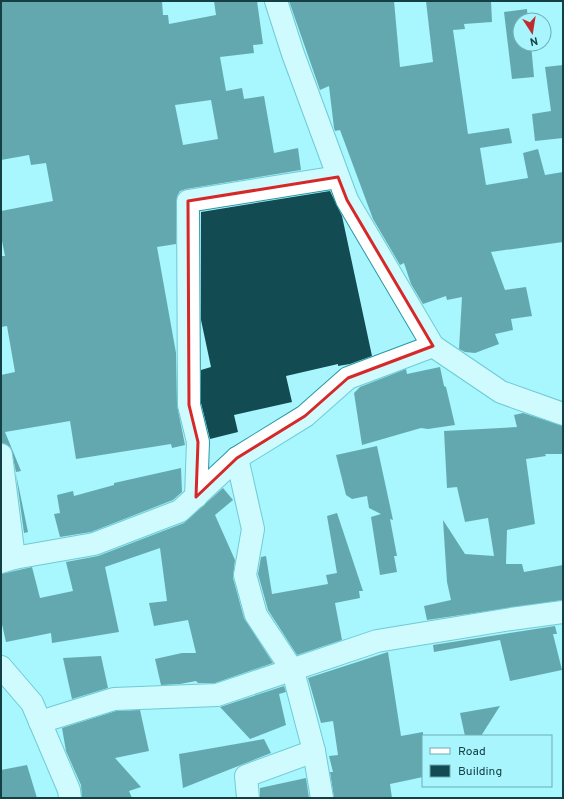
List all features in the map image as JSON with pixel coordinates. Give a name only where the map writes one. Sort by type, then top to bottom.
[{"type":"street","points":[[276,1],[293,54],[347,200],[433,346],[501,392],[563,414]]},
{"type":"street","points":[[196,497],[198,442],[189,405],[188,201],[338,177]]},
{"type":"street","points":[[1,455],[7,560],[94,544],[180,512],[237,458],[305,416],[348,378],[433,346]]},
{"type":"street","points":[[237,458],[252,530],[245,575],[256,615],[293,671],[314,751],[322,798]]},
{"type":"street","points":[[40,722],[114,699],[218,695],[293,671],[377,641],[563,612]]},
{"type":"street","points":[[1,667],[32,703],[69,790],[70,798]]},
{"type":"street","points":[[248,798],[246,776],[314,751]]},
{"type":"highlighted area","points":[[338,177],[347,200],[433,346],[348,378],[305,416],[237,458],[196,497],[198,442],[189,405],[188,201]]},
{"type":"building","points":[[1,1],[162,1],[163,15],[168,15],[169,24],[216,15],[214,1],[257,1],[263,44],[253,45],[254,53],[220,57],[226,91],[242,88],[244,99],[264,96],[274,153],[298,148],[301,170],[186,189],[180,191],[177,196],[176,244],[157,247],[176,353],[177,405],[185,445],[172,448],[171,444],[76,459],[70,421],[5,432],[21,471],[16,472],[11,448],[6,444],[1,443],[1,375],[15,372],[7,326],[1,327],[1,256],[5,256],[1,236],[1,211],[53,201],[46,163],[31,165],[29,155],[1,160]],"holes":[[[211,100],[218,139],[183,145],[175,105]]]},
{"type":"building","points":[[289,1],[394,1],[400,67],[433,62],[426,1],[491,1],[492,22],[464,24],[465,29],[453,30],[468,134],[509,128],[512,143],[480,148],[486,185],[528,178],[523,153],[538,149],[545,175],[563,172],[563,242],[491,252],[505,290],[526,287],[532,316],[511,319],[513,330],[495,334],[499,344],[475,353],[465,352],[459,349],[462,297],[447,300],[446,296],[423,304],[411,284],[404,263],[400,265],[373,219],[340,130],[335,131],[334,128],[329,86],[320,90]]},
{"type":"building","points":[[527,9],[527,12],[512,12],[512,52],[532,52],[534,77],[512,79],[504,12]]},
{"type":"building","points":[[563,65],[563,138],[535,141],[532,114],[551,111],[545,67]]},
{"type":"building","points":[[330,191],[342,216],[372,356],[350,364],[338,366],[338,364],[286,376],[292,402],[234,415],[238,432],[210,439],[201,403],[201,370],[211,367],[201,320],[201,212]]},
{"type":"building","points":[[440,367],[455,425],[428,429],[421,428],[362,445],[354,393],[360,387],[406,369],[407,374]]},
{"type":"building","points":[[523,413],[563,426],[563,454],[545,454],[546,456],[526,459],[535,524],[507,530],[506,564],[522,564],[524,572],[563,565],[563,600],[427,620],[424,606],[451,600],[447,582],[443,520],[465,554],[494,556],[488,518],[465,522],[457,487],[447,488],[444,431],[517,427],[514,415]]},
{"type":"building","points":[[377,446],[393,520],[390,519],[397,556],[394,556],[397,572],[380,575],[371,517],[381,514],[369,508],[367,496],[352,499],[346,495],[336,455]]},
{"type":"building","points":[[181,468],[182,492],[173,500],[91,532],[60,537],[54,514],[60,513],[57,495],[73,491],[74,496],[114,485],[114,483]]},
{"type":"building","points":[[16,474],[28,532],[24,533]]},
{"type":"building","points":[[223,488],[233,500],[215,515],[235,560],[233,578],[244,618],[273,663],[215,683],[198,683],[196,681],[161,685],[155,659],[182,653],[196,653],[188,620],[154,626],[149,603],[167,601],[160,548],[105,567],[119,632],[52,643],[51,633],[6,642],[1,620],[1,574],[32,567],[40,598],[73,591],[66,562],[98,556],[184,523]]},
{"type":"building","points":[[337,513],[363,591],[359,591],[360,598],[335,603],[342,640],[297,655],[268,610],[258,574],[261,557],[266,556],[272,594],[328,584],[326,575],[337,573],[327,516]]},
{"type":"building","points":[[555,626],[557,634],[553,634],[562,670],[510,681],[500,640],[434,652],[433,645]]},
{"type":"building","points":[[388,652],[401,736],[423,732],[422,777],[390,784],[392,798],[334,798],[330,772],[333,772],[329,756],[338,755],[333,721],[321,723],[308,678]]},
{"type":"building","points":[[101,656],[108,688],[72,699],[63,658]]},
{"type":"building","points":[[284,686],[286,692],[279,694],[286,725],[250,739],[220,707]]},
{"type":"building","points":[[500,706],[482,735],[465,735],[460,713]]},
{"type":"building","points":[[140,710],[149,751],[115,758],[141,787],[129,791],[132,798],[82,798],[81,785],[66,751],[62,728],[116,711]]},
{"type":"building","points":[[264,739],[271,753],[183,788],[179,754]]},
{"type":"building","points":[[27,765],[37,798],[1,798],[1,770]]},
{"type":"building","points":[[306,778],[309,798],[260,798],[260,788]]}]
